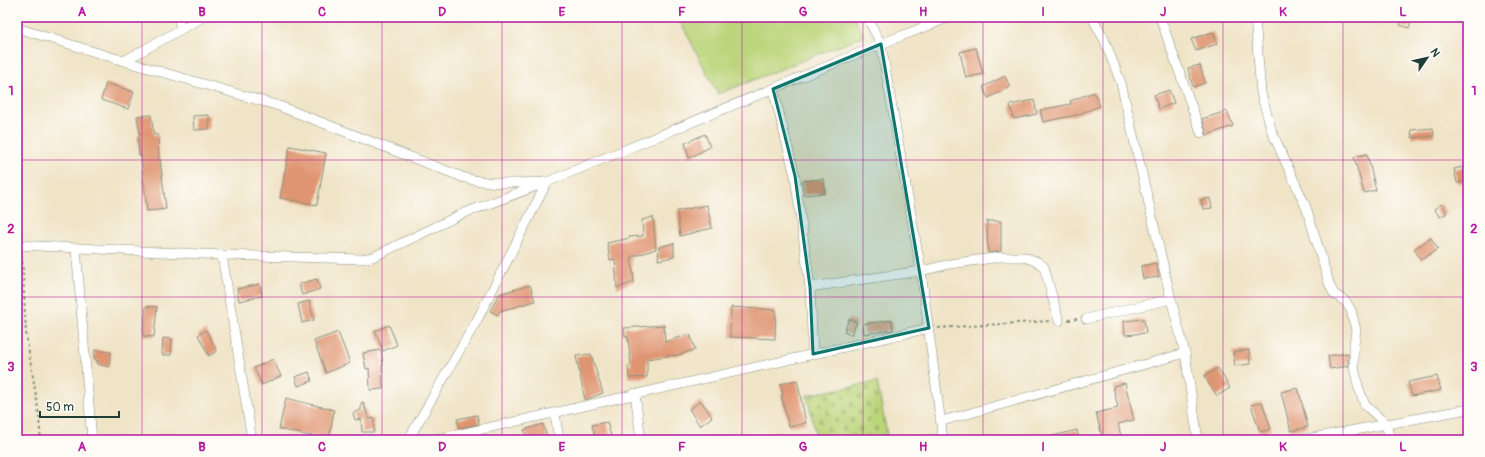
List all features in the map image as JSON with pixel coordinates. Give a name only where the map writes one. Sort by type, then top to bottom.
[{"type":"street","points":[[178,17],[181,29]]},
{"type":"street","points":[[124,61],[203,17]]},
{"type":"street","points":[[867,17],[881,44],[921,271],[942,421],[943,440]]},
{"type":"street","points":[[19,245],[222,255],[360,259],[373,257],[462,214],[547,182],[950,17]]},
{"type":"street","points":[[1092,17],[1104,39],[1121,83],[1185,353],[1198,440]]},
{"type":"street","points":[[1160,17],[1202,133]]},
{"type":"street","points":[[1255,17],[1261,93],[1272,132],[1306,207],[1330,286],[1334,294],[1345,301],[1351,310],[1356,330],[1354,344],[1354,367],[1358,386],[1365,405],[1386,424],[1390,440]]},
{"type":"street","points":[[17,28],[279,106],[465,178],[480,182],[507,184],[547,182]]},
{"type":"street","points":[[772,89],[795,176],[810,287],[813,354]]},
{"type":"street","points":[[408,440],[476,322],[547,182]]},
{"type":"street","points":[[76,248],[92,440]]},
{"type":"street","points":[[222,255],[252,440]]},
{"type":"street","points":[[810,287],[921,271],[950,264],[1000,257],[1024,257],[1038,262],[1044,268],[1059,320]]},
{"type":"street","points":[[1086,319],[1171,299]]},
{"type":"street","points":[[434,440],[555,413],[635,393],[929,328]]},
{"type":"street","points":[[942,421],[1185,353]]},
{"type":"street","points":[[635,393],[641,440]]},
{"type":"street","points":[[1301,440],[1468,409]]},
{"type":"street","points":[[555,413],[559,440]]},
{"type":"path","points":[[19,245],[26,334],[38,408],[41,440]]},
{"type":"path","points":[[929,328],[1086,319]]},
{"type":"highlighted area","points":[[881,44],[929,328],[813,354],[810,287],[795,176],[773,89]]},
{"type":"green space","points":[[678,17],[854,17],[864,36],[718,94]]},
{"type":"green space","points":[[877,382],[888,440],[817,440],[807,395]]},
{"type":"building","points":[[1402,17],[1412,17],[1409,28],[1400,25]]},
{"type":"building","points":[[1213,32],[1217,44],[1196,51],[1191,39]]},
{"type":"building","points":[[976,48],[983,74],[966,78],[960,52]]},
{"type":"building","points":[[1200,65],[1205,83],[1193,87],[1188,68]]},
{"type":"building","points":[[1005,76],[1010,87],[988,98],[983,87]]},
{"type":"building","points":[[106,83],[134,92],[128,109],[101,100]]},
{"type":"building","points":[[1169,90],[1174,103],[1159,109],[1154,95]]},
{"type":"building","points":[[1094,92],[1100,106],[1076,115],[1043,122],[1040,110],[1071,104],[1070,101]]},
{"type":"building","points":[[1034,100],[1037,114],[1014,119],[1010,105]]},
{"type":"building","points":[[1227,111],[1233,126],[1207,135],[1202,119]]},
{"type":"building","points":[[151,115],[154,135],[158,135],[159,159],[166,209],[147,211],[141,155],[139,155],[138,136],[140,136],[137,116]]},
{"type":"building","points":[[209,115],[209,129],[194,130],[193,116]]},
{"type":"building","points":[[1433,128],[1434,136],[1412,138],[1411,130]]},
{"type":"building","points":[[705,134],[710,147],[689,158],[685,143]]},
{"type":"building","points":[[290,146],[326,153],[317,205],[280,198]]},
{"type":"building","points":[[1367,154],[1376,190],[1364,193],[1354,157]]},
{"type":"building","points":[[1463,167],[1466,181],[1457,183],[1454,169]]},
{"type":"building","points":[[824,179],[825,193],[804,195],[802,181]]},
{"type":"building","points":[[1210,198],[1212,208],[1203,209],[1201,200]]},
{"type":"building","points":[[1441,204],[1447,213],[1440,217],[1434,209]]},
{"type":"building","points":[[707,205],[712,228],[680,236],[677,211]]},
{"type":"building","points":[[653,217],[656,249],[631,257],[634,282],[617,288],[615,259],[610,260],[607,243],[630,238],[629,237],[643,236],[642,220]]},
{"type":"building","points":[[987,221],[1001,221],[1001,251],[988,253]]},
{"type":"building","points":[[1431,238],[1438,249],[1421,260],[1414,249]]},
{"type":"building","points":[[674,243],[674,257],[658,260],[659,247]]},
{"type":"building","points":[[1156,263],[1159,277],[1143,279],[1141,266]]},
{"type":"building","points":[[317,279],[320,289],[302,295],[299,284]]},
{"type":"building","points":[[260,284],[262,296],[239,301],[237,289]]},
{"type":"building","points":[[530,285],[535,301],[500,311],[498,315],[490,311],[499,294]]},
{"type":"building","points":[[309,301],[314,320],[302,323],[298,304]]},
{"type":"building","points":[[146,306],[157,307],[154,337],[143,336]]},
{"type":"building","points":[[731,307],[776,310],[775,339],[730,337]]},
{"type":"building","points":[[849,319],[857,322],[851,335],[844,332]]},
{"type":"building","points":[[1144,319],[1146,333],[1125,335],[1124,321]]},
{"type":"building","points":[[892,320],[893,330],[864,334],[863,324]]},
{"type":"building","points":[[389,325],[397,345],[383,351],[375,331]]},
{"type":"building","points":[[664,325],[665,342],[690,334],[695,350],[674,356],[647,359],[647,377],[629,378],[628,366],[631,365],[628,337],[625,337],[624,328]]},
{"type":"building","points":[[206,330],[217,351],[209,356],[198,335]]},
{"type":"building","points":[[338,332],[350,363],[326,373],[314,341]]},
{"type":"building","points":[[163,338],[172,339],[171,355],[162,355]]},
{"type":"building","points":[[95,350],[111,352],[109,367],[97,364],[98,361],[94,359]]},
{"type":"building","points":[[381,350],[383,365],[383,389],[370,390],[369,368],[366,369],[363,353]]},
{"type":"building","points":[[1249,350],[1250,364],[1235,366],[1233,352]]},
{"type":"building","points":[[1348,353],[1348,366],[1330,369],[1328,356]]},
{"type":"building","points":[[591,354],[603,393],[585,400],[576,356]]},
{"type":"building","points":[[273,359],[281,376],[262,385],[254,368]]},
{"type":"building","points":[[1218,368],[1230,388],[1217,396],[1204,376]]},
{"type":"building","points":[[309,372],[312,381],[298,386],[295,377]]},
{"type":"building","points":[[1437,376],[1441,390],[1412,396],[1408,382]]},
{"type":"building","points":[[797,380],[806,423],[789,427],[781,395],[783,395],[780,384]]},
{"type":"building","points":[[1125,383],[1134,420],[1118,424],[1122,440],[1103,440],[1096,413],[1118,408],[1113,386]]},
{"type":"building","points":[[1298,388],[1308,427],[1291,431],[1281,392]]},
{"type":"building","points":[[286,398],[334,410],[329,440],[279,429]]},
{"type":"building","points":[[701,401],[712,417],[700,426],[689,409]]},
{"type":"building","points":[[363,402],[369,419],[374,418],[374,432],[362,432],[361,419],[355,420],[353,413],[361,410],[361,403]]},
{"type":"building","points":[[1262,402],[1271,429],[1260,432],[1251,405]]},
{"type":"building","points":[[477,415],[479,424],[459,428],[457,419]]},
{"type":"building","points":[[607,422],[612,440],[596,440],[592,425]]},
{"type":"building","points":[[543,424],[548,440],[528,440],[524,430]]},
{"type":"building","points":[[1077,430],[1079,440],[1049,440],[1049,437]]}]
